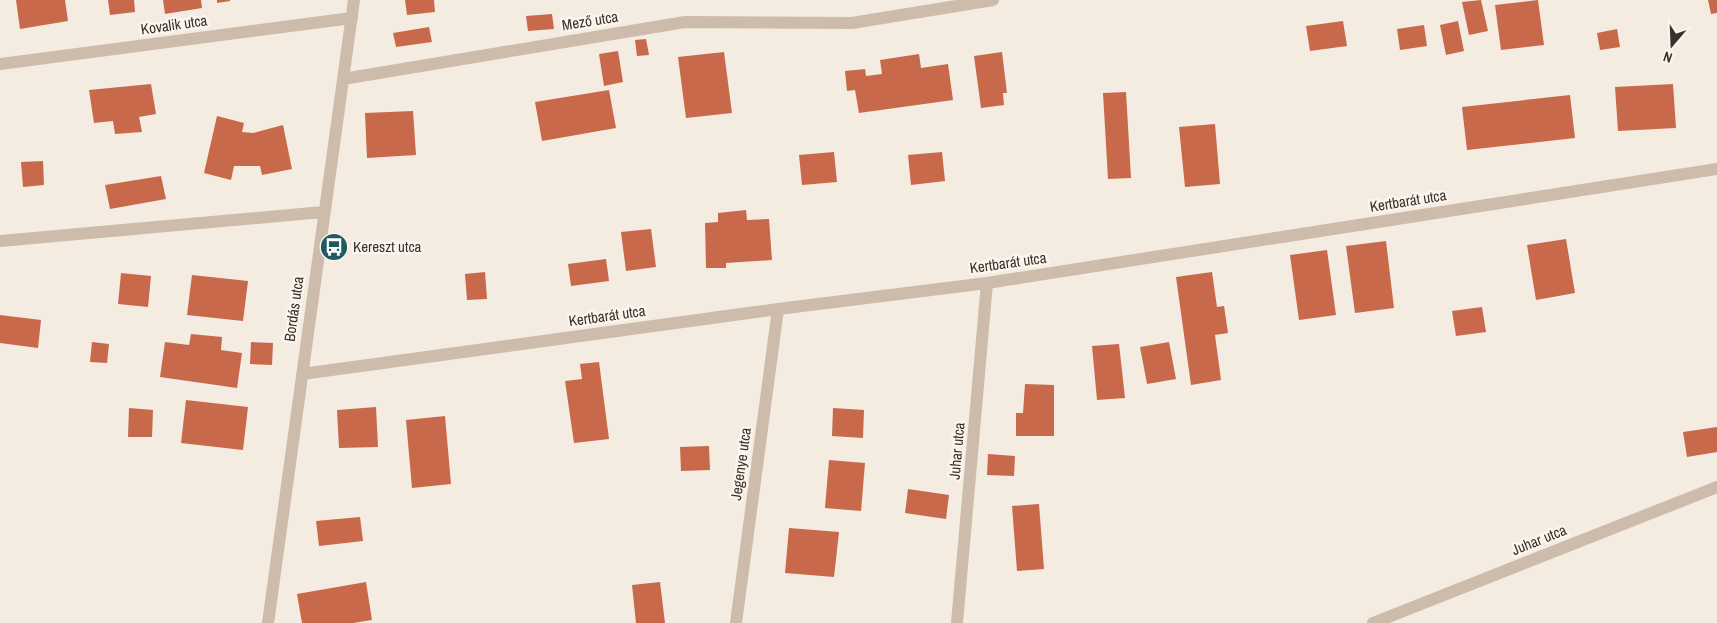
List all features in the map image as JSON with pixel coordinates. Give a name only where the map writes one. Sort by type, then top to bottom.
[{"type":"street","name":"Bordás utca","points":[[268,623],[323,212],[354,0]]},
{"type":"street","name":"Mező utca","points":[[343,79],[685,22],[852,23],[993,0]]},
{"type":"street","name":"Kovalik utca","points":[[0,64],[352,18]]},
{"type":"street","name":"Kertbarát utca","points":[[302,374],[778,309],[988,283],[1717,169]]},
{"type":"street","points":[[0,241],[323,212]]},
{"type":"street","name":"Juhar utca","points":[[957,623],[988,283]]},
{"type":"street","name":"Jegenye utca","points":[[736,623],[778,309]]},
{"type":"street","name":"Juhar utca","points":[[1373,623],[1717,487]]},
{"type":"building","points":[[16,0],[65,0],[68,21],[20,29]]},
{"type":"building","points":[[108,0],[134,0],[135,12],[110,15]]},
{"type":"building","points":[[163,0],[201,0],[202,8],[165,14]]},
{"type":"building","points":[[217,0],[230,0],[230,1],[217,3]]},
{"type":"building","points":[[405,0],[434,0],[435,12],[407,15]]},
{"type":"building","points":[[1481,0],[1488,31],[1469,35],[1462,2]]},
{"type":"building","points":[[1538,0],[1544,45],[1501,50],[1495,5]]},
{"type":"building","points":[[1708,0],[1717,0],[1717,13],[1711,14]]},
{"type":"building","points":[[552,14],[554,29],[528,31],[526,16]]},
{"type":"building","points":[[1343,21],[1347,46],[1310,51],[1306,26]]},
{"type":"building","points":[[1458,21],[1464,51],[1446,55],[1440,25]]},
{"type":"building","points":[[1424,25],[1427,46],[1400,50],[1397,29]]},
{"type":"building","points":[[429,27],[432,42],[396,47],[393,33]]},
{"type":"building","points":[[1617,29],[1620,47],[1600,50],[1597,33]]},
{"type":"building","points":[[646,39],[649,55],[637,56],[635,40]]},
{"type":"building","points":[[618,51],[623,82],[604,86],[599,54]]},
{"type":"building","points":[[724,52],[732,113],[686,118],[678,57]]},
{"type":"building","points":[[1002,52],[1007,93],[1003,93],[1004,105],[981,108],[974,56]]},
{"type":"building","points":[[919,54],[921,68],[948,64],[953,100],[859,113],[855,90],[847,91],[845,71],[865,69],[866,76],[882,74],[880,60]]},
{"type":"building","points":[[151,84],[156,114],[139,117],[142,132],[115,134],[113,121],[94,123],[89,90]]},
{"type":"building","points":[[1673,84],[1676,128],[1618,131],[1615,87]]},
{"type":"building","points":[[609,90],[616,128],[542,141],[535,102]]},
{"type":"building","points":[[1126,92],[1131,178],[1108,179],[1103,93]]},
{"type":"building","points":[[1570,95],[1575,138],[1467,150],[1462,107]]},
{"type":"building","points":[[413,111],[416,155],[367,158],[365,113]]},
{"type":"building","points":[[217,116],[244,123],[242,132],[253,133],[283,125],[292,169],[262,175],[260,166],[234,166],[231,180],[204,173]]},
{"type":"building","points":[[1215,124],[1220,184],[1185,187],[1179,127]]},
{"type":"building","points":[[834,152],[837,182],[802,185],[799,155]]},
{"type":"building","points":[[942,152],[945,181],[911,185],[908,155]]},
{"type":"building","points":[[43,161],[44,185],[23,187],[21,162]]},
{"type":"building","points":[[161,176],[166,199],[110,209],[105,185]]},
{"type":"building","points":[[746,210],[747,220],[769,219],[772,260],[726,263],[726,268],[706,268],[705,223],[718,222],[718,213]]},
{"type":"building","points":[[651,229],[656,267],[626,271],[621,232]]},
{"type":"building","points":[[1566,239],[1575,293],[1536,300],[1527,245]]},
{"type":"building","points":[[1386,241],[1394,308],[1355,313],[1346,246]]},
{"type":"building","points":[[1327,250],[1336,315],[1299,320],[1290,255]]},
{"type":"building","points":[[606,259],[609,281],[571,286],[568,264]]},
{"type":"building","points":[[485,272],[487,299],[467,300],[465,274]]},
{"type":"building","points":[[1212,272],[1217,307],[1224,306],[1228,333],[1215,335],[1221,380],[1191,385],[1176,277]]},
{"type":"building","points":[[121,273],[151,276],[148,307],[118,304]]},
{"type":"building","points":[[192,275],[248,281],[243,321],[187,315]]},
{"type":"building","points":[[1482,307],[1486,332],[1456,336],[1452,311]]},
{"type":"building","points":[[0,315],[41,320],[38,348],[0,343]]},
{"type":"building","points":[[191,334],[222,337],[221,350],[242,353],[237,388],[160,377],[165,342],[189,345]]},
{"type":"building","points":[[92,342],[109,344],[107,363],[90,362]]},
{"type":"building","points":[[251,342],[273,343],[272,365],[250,364]]},
{"type":"building","points":[[1169,342],[1176,379],[1147,384],[1140,347]]},
{"type":"building","points":[[1119,344],[1125,398],[1097,400],[1092,346]]},
{"type":"building","points":[[599,362],[609,439],[574,443],[565,381],[582,379],[580,364]]},
{"type":"building","points":[[1025,384],[1054,385],[1054,436],[1016,436],[1016,413],[1023,413]]},
{"type":"building","points":[[186,400],[248,407],[243,450],[181,443]]},
{"type":"building","points":[[376,407],[378,447],[339,448],[337,410]]},
{"type":"building","points":[[129,408],[153,410],[152,437],[128,437]]},
{"type":"building","points":[[833,408],[864,410],[863,438],[832,436]]},
{"type":"building","points":[[445,416],[451,484],[412,488],[406,420]]},
{"type":"building","points":[[1717,427],[1717,452],[1687,457],[1683,432]]},
{"type":"building","points":[[709,446],[710,470],[681,471],[680,447]]},
{"type":"building","points":[[988,454],[1015,456],[1014,476],[987,475]]},
{"type":"building","points":[[829,460],[865,463],[861,511],[825,508]]},
{"type":"building","points":[[908,489],[949,495],[946,519],[905,513]]},
{"type":"building","points":[[1039,504],[1044,569],[1017,571],[1012,506]]},
{"type":"building","points":[[360,517],[363,541],[319,546],[316,521]]},
{"type":"building","points":[[789,528],[839,532],[834,577],[785,573]]},
{"type":"building","points":[[366,582],[372,620],[353,623],[302,623],[297,594]]},
{"type":"building","points":[[660,582],[665,623],[636,623],[632,585]]},
{"type":"place","name":"Kereszt utca","points":[[334,247]]}]
